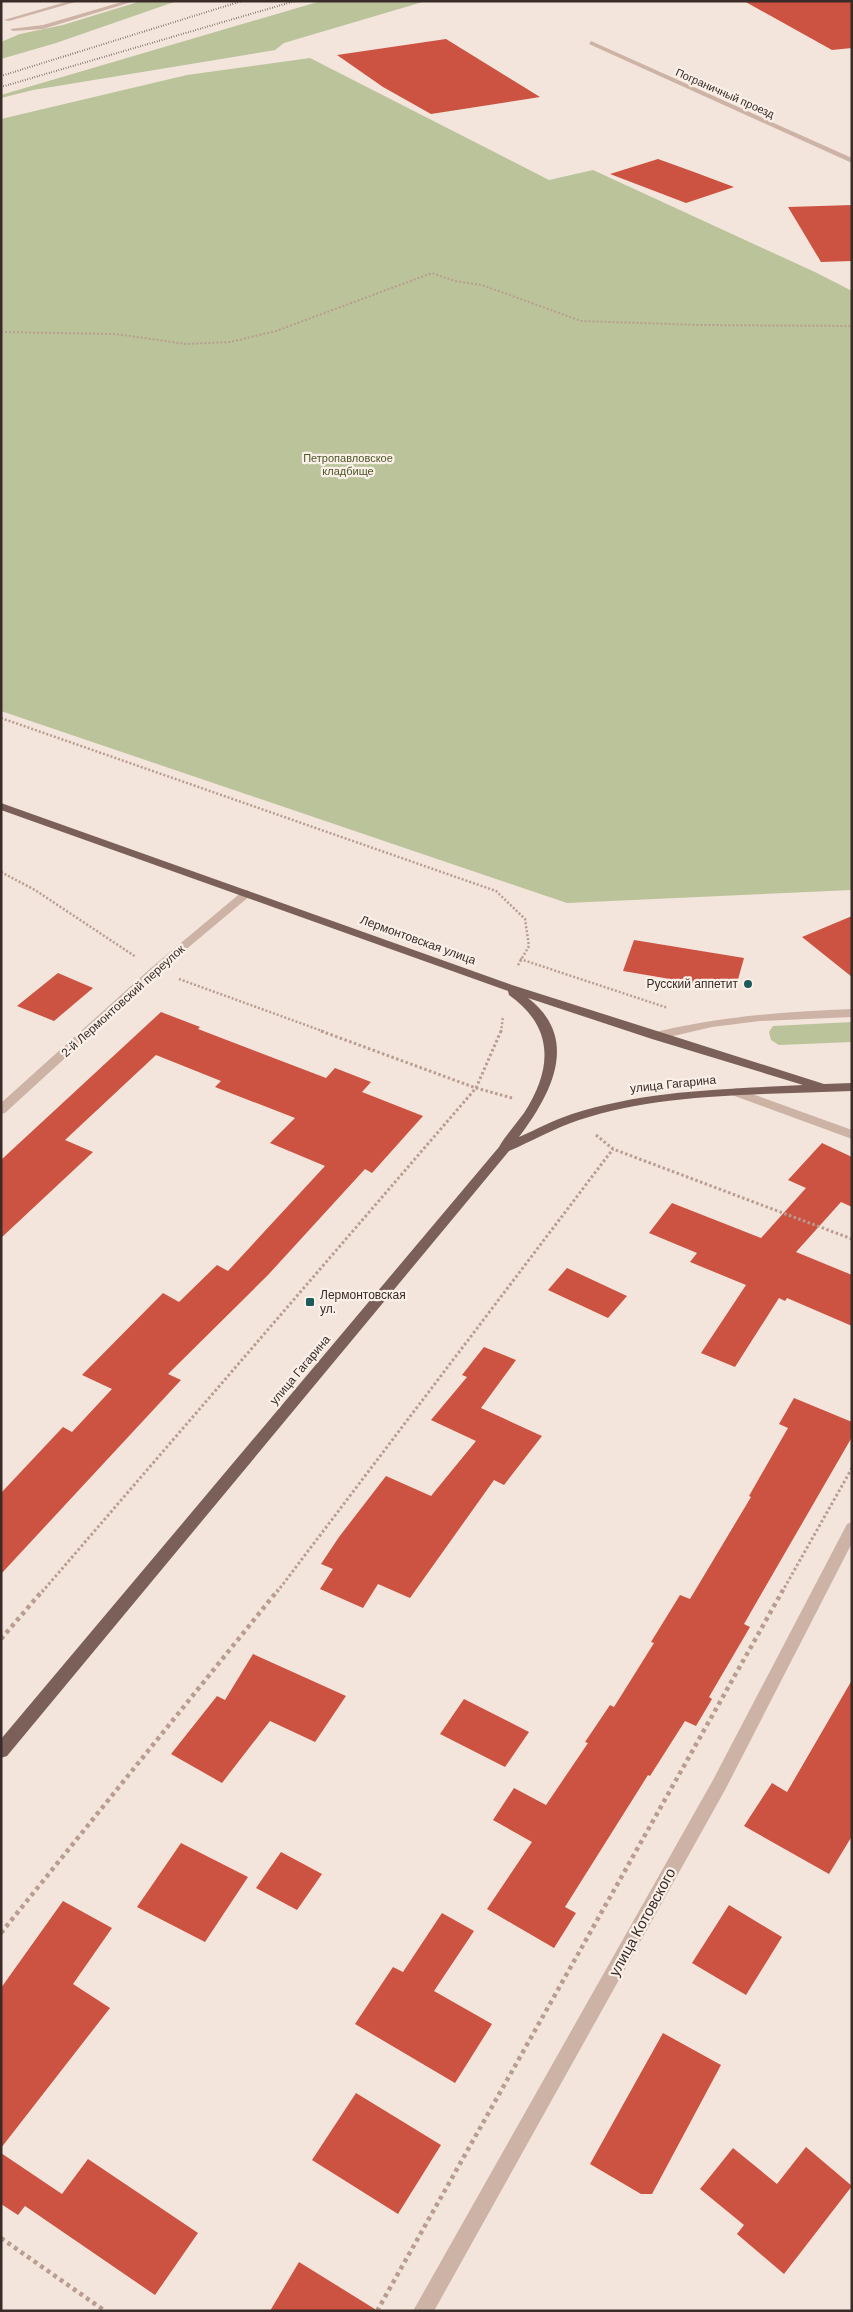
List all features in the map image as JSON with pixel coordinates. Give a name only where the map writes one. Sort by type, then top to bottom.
[{"type":"main road","name":"Лермонтовская улица","points":[[1,806],[508,987],[656,1036],[828,1089]]},
{"type":"main road","points":[[505,1148],[537,1105],[548,1082],[552,1058],[547,1033],[534,1009],[508,987]]},
{"type":"main road","name":"улица Гагарина","points":[[1,1751],[505,1148],[575,1117],[646,1100],[736,1092],[852,1088]]},
{"type":"street","points":[[4,20],[76,1]]},
{"type":"street","points":[[4,20],[15,25],[10,30],[43,27],[132,1]]},
{"type":"street","name":"Пограничный проезд","points":[[590,43],[852,161]]},
{"type":"street","name":"2-й Лермонтовский переулок","points":[[1,1110],[155,970],[248,893]]},
{"type":"street","points":[[656,1036],[712,1023],[760,1017],[852,1013]]},
{"type":"street","points":[[736,1092],[852,1135]]},
{"type":"street","name":"улица Котовского","points":[[423,2311],[719,1785],[852,1528]]},
{"type":"path","points":[[1,332],[116,334],[186,344],[230,342],[276,330],[432,273],[455,281],[482,285],[581,321],[700,325],[852,326]]},
{"type":"path","points":[[1,718],[496,891],[525,919],[529,946],[508,987],[502,1030],[476,1088],[1,1639]]},
{"type":"path","points":[[1,872],[35,890],[155,970],[476,1088],[537,1105]]},
{"type":"path","points":[[575,1117],[613,1149],[852,1239]]},
{"type":"path","points":[[1,1933],[277,1592],[613,1149]]},
{"type":"path","points":[[377,2311],[852,1468]]},
{"type":"path","points":[[1,2238],[105,2311]]},
{"type":"green space","points":[[141,1],[177,1],[56,43],[1,59],[1,42],[20,34],[63,25]]},
{"type":"green space","points":[[321,1],[426,1],[284,43],[275,50],[33,90],[1,98],[1,95]]},
{"type":"green space","name":"Петропавловское кладбище","points":[[310,58],[549,180],[593,170],[852,291],[852,890],[567,903],[1,711],[1,119],[187,75]]},
{"type":"green space","points":[[852,1022],[852,1042],[779,1045],[771,1040],[769,1032],[773,1026]]},
{"type":"building","points":[[744,1],[852,1],[852,48],[832,50]]},
{"type":"building","points":[[446,39],[540,97],[431,114],[383,87],[337,55]]},
{"type":"building","points":[[658,159],[734,187],[686,203],[610,174]]},
{"type":"building","points":[[852,205],[852,261],[821,262],[788,207]]},
{"type":"building","points":[[852,916],[852,977],[802,937]]},
{"type":"building","points":[[634,940],[744,958],[735,990],[623,971]]},
{"type":"building","points":[[58,973],[93,988],[54,1021],[17,1006]]},
{"type":"building","points":[[161,1012],[200,1027],[198,1029],[326,1078],[335,1068],[371,1082],[362,1092],[423,1116],[372,1173],[365,1169],[268,1275],[168,1374],[181,1380],[1,1574],[1,1493],[63,1427],[72,1432],[112,1389],[82,1375],[163,1293],[179,1302],[217,1265],[228,1271],[325,1166],[270,1143],[295,1118],[215,1087],[221,1081],[156,1055],[65,1140],[93,1152],[1,1238],[1,1160]]},
{"type":"building","points":[[822,1143],[852,1157],[852,1207],[841,1202],[796,1252],[852,1275],[852,1326],[787,1298],[785,1301],[779,1298],[735,1367],[701,1353],[746,1285],[690,1262],[697,1253],[649,1233],[672,1203],[761,1238],[806,1188],[788,1180]]},
{"type":"building","points":[[567,1268],[627,1296],[608,1318],[548,1290]]},
{"type":"building","points":[[484,1347],[516,1360],[481,1408],[542,1436],[504,1485],[494,1480],[410,1598],[378,1584],[363,1608],[320,1589],[333,1569],[321,1564],[339,1537],[386,1476],[431,1496],[476,1441],[431,1420],[467,1377],[462,1375]]},
{"type":"building","points":[[794,1398],[852,1422],[852,1437],[744,1624],[750,1627],[709,1697],[712,1699],[696,1726],[685,1721],[650,1776],[648,1775],[565,1907],[576,1913],[554,1948],[487,1909],[532,1842],[493,1820],[514,1788],[546,1805],[588,1743],[585,1742],[610,1705],[614,1707],[654,1643],[651,1642],[680,1595],[690,1599],[751,1497],[749,1496],[788,1428],[779,1424]]},
{"type":"building","points":[[253,1654],[346,1696],[315,1742],[270,1721],[222,1783],[171,1754],[217,1696],[225,1700]]},
{"type":"building","points":[[852,1680],[852,1836],[829,1874],[744,1826],[772,1783],[787,1792]]},
{"type":"building","points":[[464,1699],[529,1732],[505,1767],[440,1734]]},
{"type":"building","points":[[181,1843],[248,1877],[205,1942],[137,1907]]},
{"type":"building","points":[[281,1852],[322,1874],[297,1910],[256,1888]]},
{"type":"building","points":[[63,1901],[112,1928],[73,1984],[110,2008],[1,2148],[1,1988]]},
{"type":"building","points":[[729,1905],[782,1937],[746,1995],[692,1963]]},
{"type":"building","points":[[442,1913],[474,1931],[434,1991],[492,2024],[455,2083],[355,2024],[393,1967],[403,1972]]},
{"type":"building","points":[[663,2033],[721,2065],[652,2194],[641,2194],[590,2164]]},
{"type":"building","points":[[356,2093],[441,2145],[398,2214],[312,2160]]},
{"type":"building","points":[[806,2147],[852,2186],[784,2274],[737,2234],[744,2225],[700,2189],[733,2148],[777,2184]]},
{"type":"building","points":[[1,2153],[62,2194],[88,2159],[198,2233],[155,2295],[25,2206],[18,2215],[1,2204]]},
{"type":"building","points":[[299,2262],[378,2311],[270,2311]]},
{"type":"railway","points":[[1,76],[242,1]]},
{"type":"railway","points":[[1,87],[295,1]]},
{"type":"place","name":"Русский аппетит","points":[[748,984]]},
{"type":"place","name":"Лермонтовская ул.","points":[[310,1302]]}]
